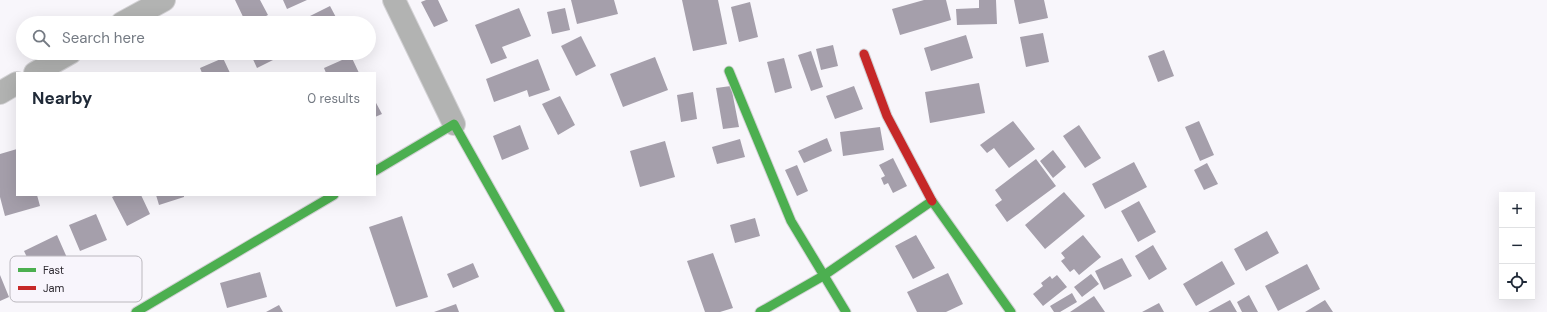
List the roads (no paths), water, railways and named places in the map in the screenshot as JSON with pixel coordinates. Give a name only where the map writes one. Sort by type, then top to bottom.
[{"type":"street","points":[[135,16],[164,0]]},
{"type":"street","points":[[394,0],[454,124],[560,312]]},
{"type":"street","points":[[864,54],[887,116],[932,201],[1011,312]]},
{"type":"street","points":[[37,72],[58,60]]},
{"type":"street","points":[[729,71],[791,221],[846,312]]},
{"type":"street","points":[[0,93],[16,84]]},
{"type":"street","points":[[376,170],[454,124]]},
{"type":"street","points":[[136,312],[332,196]]},
{"type":"street","points":[[760,312],[823,276],[932,201]]}]
